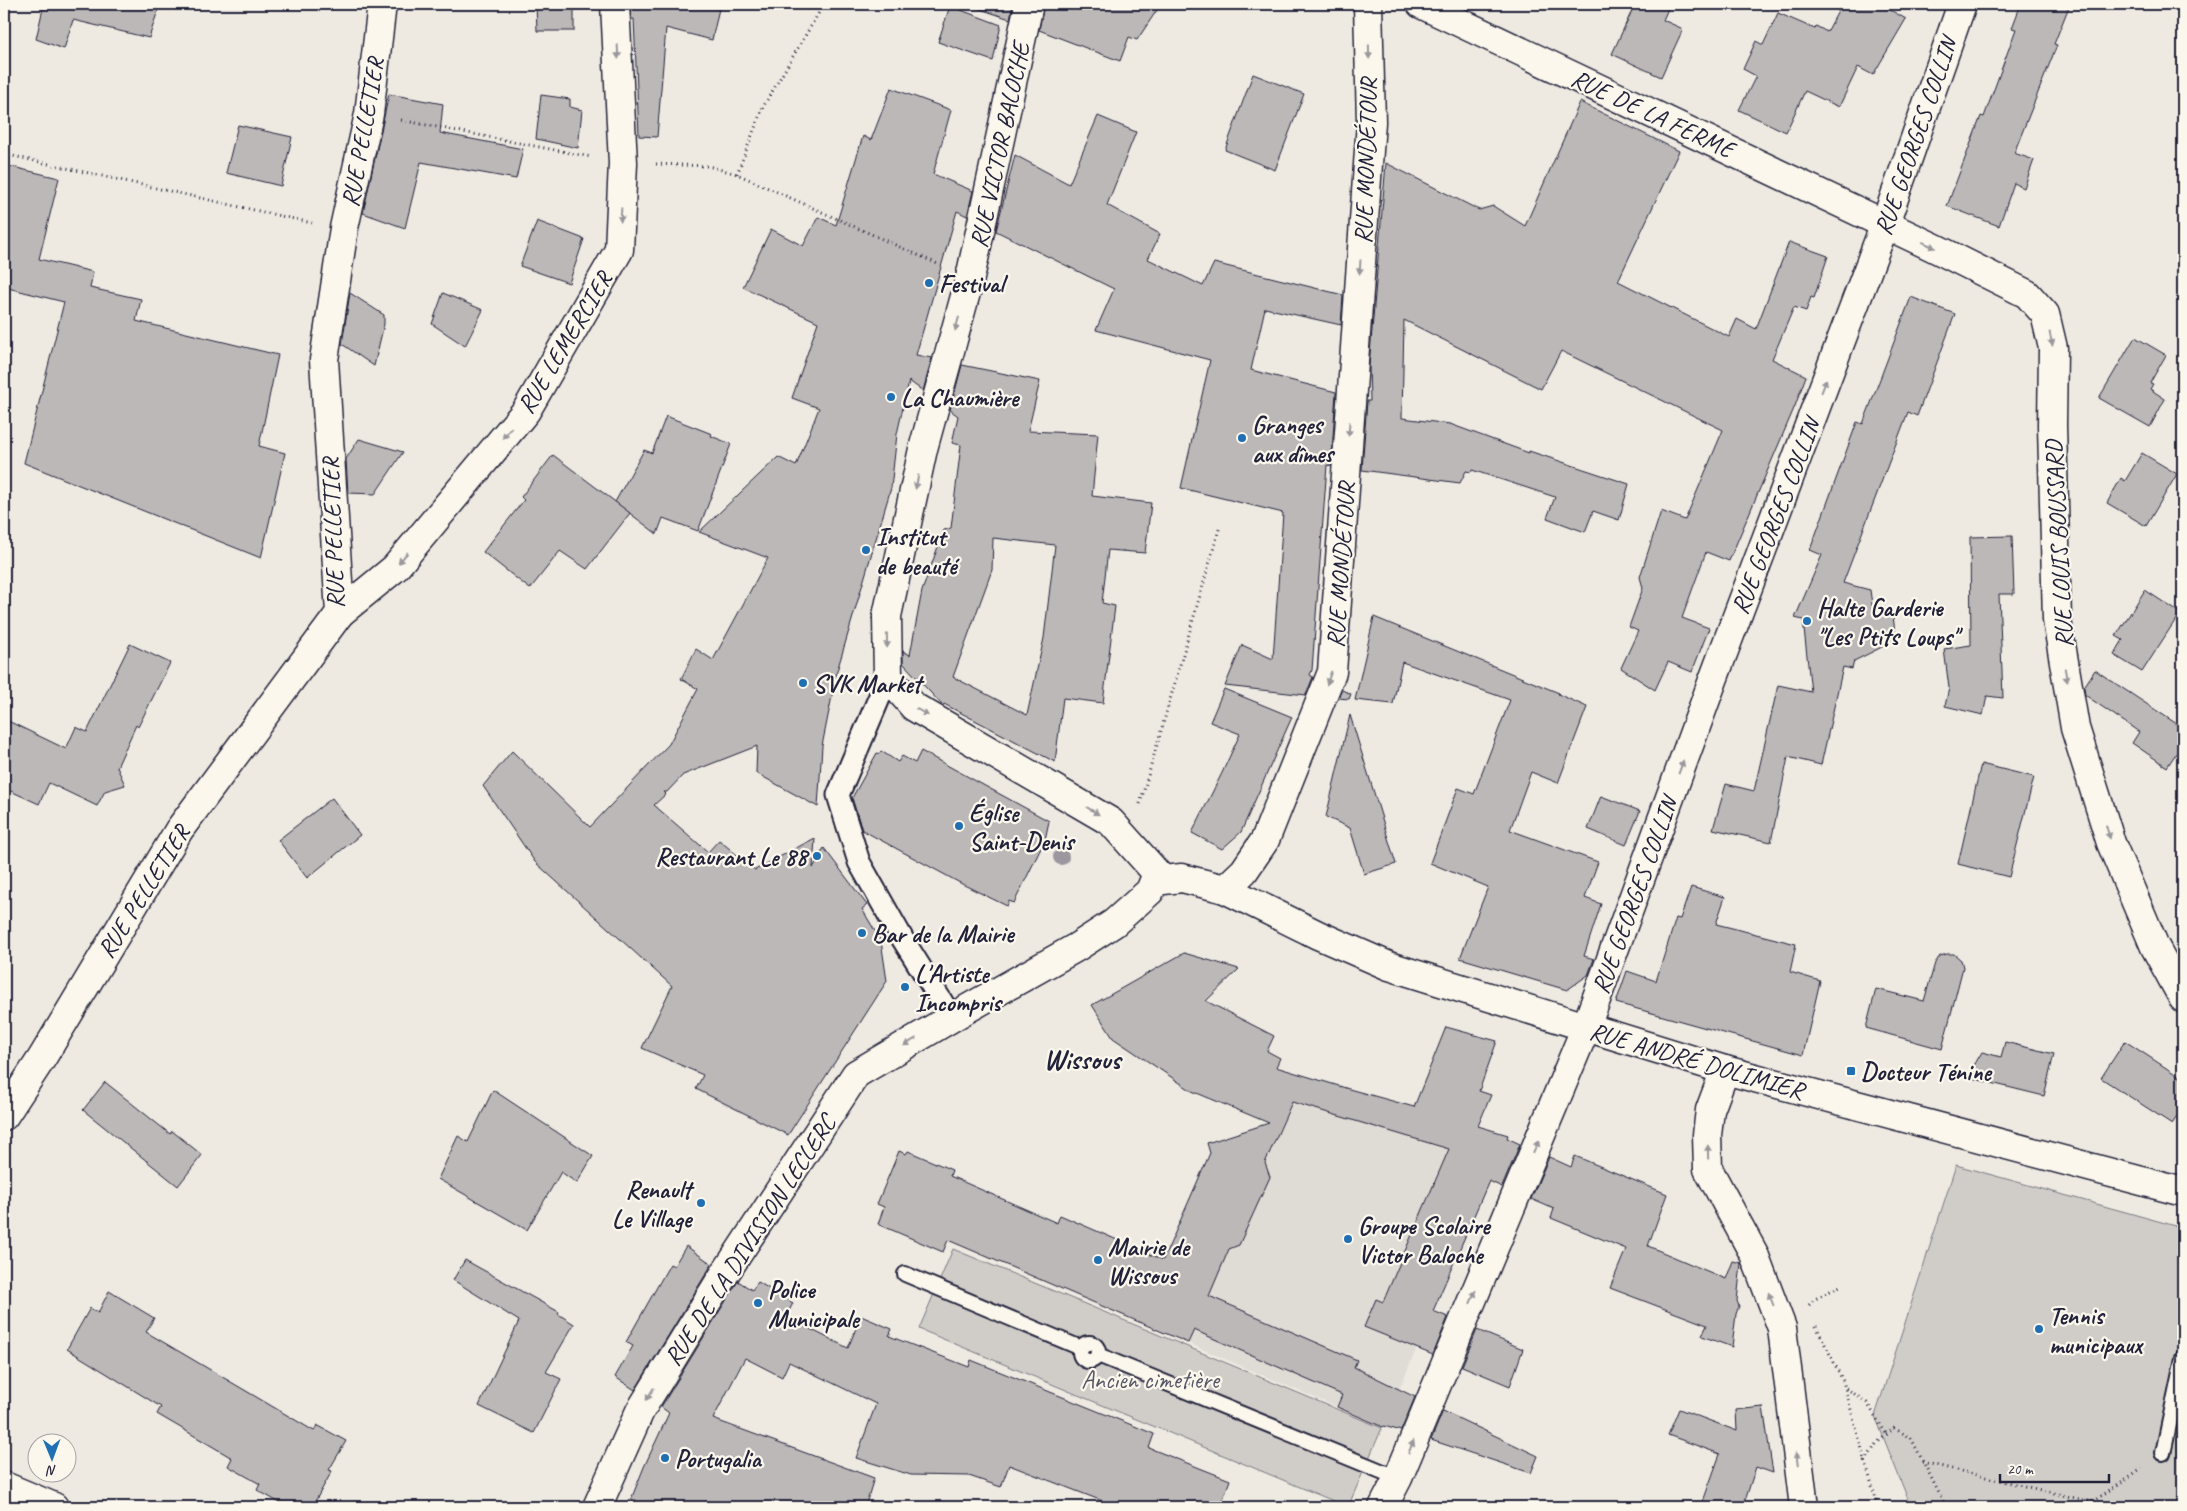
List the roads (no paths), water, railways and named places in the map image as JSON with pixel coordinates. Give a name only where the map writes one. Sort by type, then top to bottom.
[{"type":"street","name":"RUE PELLETIER","points":[[4,1116],[42,1058],[179,830],[340,613],[324,360],[344,228],[369,114],[382,4]]},
{"type":"street","name":"RUE LEMERCIER","points":[[340,613],[395,568],[526,411],[619,250],[623,163],[615,4]]},
{"type":"street","name":"RUE VICTOR BALOCHE","points":[[952,1018],[902,938],[859,862],[838,795],[888,677],[887,616],[923,449],[970,278],[1029,4]]},
{"type":"street","name":"RUE MONDÉTOUR","points":[[1225,889],[1244,872],[1265,840],[1332,672],[1371,122],[1368,4]]},
{"type":"street","name":"RUE DE LA FERME","points":[[1421,4],[1836,199],[1885,224]]},
{"type":"street","name":"RUE GEORGES COLLIN","points":[[1383,1507],[1398,1478],[1586,1027],[1713,680],[1885,224],[1962,4]]},
{"type":"street","name":"RUE LOUIS BOUSSARD","points":[[1885,224],[2028,294],[2045,314],[2053,348],[2052,425],[2057,620],[2075,728],[2111,843],[2155,947],[2183,998]]},
{"type":"street","points":[[888,677],[914,707],[1111,822],[1162,879]]},
{"type":"street","name":"RUE ANDRÉ DOLIMIER","points":[[1162,879],[1182,878],[1225,889],[1324,938],[1389,966],[1725,1070],[2183,1192]]},
{"type":"street","name":"RUE DE LA DIVISION LECLERC","points":[[597,1507],[640,1410],[718,1284],[856,1074],[1077,947],[1114,923],[1150,891],[1154,881],[1162,879]]},
{"type":"street","points":[[1725,1070],[1710,1110],[1707,1135],[1708,1169],[1754,1254],[1782,1328],[1804,1507]]},
{"type":"street","points":[[4,1486],[54,1507]]},
{"type":"lane","points":[[905,1274],[1081,1348],[1080,1354],[1083,1359],[1089,1362],[1095,1360],[1098,1355],[1398,1478]]},
{"type":"lane","points":[[2163,1453],[2183,1358]]},
{"type":"place","name":"Festival","points":[[929,283]]},
{"type":"place","name":"La Chaumière","points":[[891,397]]},
{"type":"place","name":"Granges aux dîmes","points":[[1242,438]]},
{"type":"place","name":"Institut de beauté","points":[[866,550]]},
{"type":"place","name":"Halte Garderie \"Les Ptits Loups\"","points":[[1807,621]]},
{"type":"place","name":"SVK Market","points":[[803,683]]},
{"type":"place","name":"Église Saint-Denis","points":[[959,826]]},
{"type":"place","name":"Restaurant Le 88","points":[[817,856]]},
{"type":"place","name":"Bar de la Mairie","points":[[862,933]]},
{"type":"place","name":"L'Artiste Incompris","points":[[905,987]]},
{"type":"place","name":"Docteur Ténine","points":[[1851,1071]]},
{"type":"place","name":"Renault Le Village","points":[[701,1203]]},
{"type":"place","name":"Groupe Scolaire Victor Baloche","points":[[1348,1239]]},
{"type":"place","name":"Mairie de Wissous","points":[[1098,1260]]},
{"type":"place","name":"Police Municipale","points":[[758,1303]]},
{"type":"place","name":"Tennis municipaux","points":[[2039,1329]]},
{"type":"place","name":"Portugalia","points":[[665,1458]]},
{"type":"district","name":"Wissous","points":[[1082,1059]]},
{"type":"park label","name":"Ancien cimetière","points":[[1150,1379]]}]
